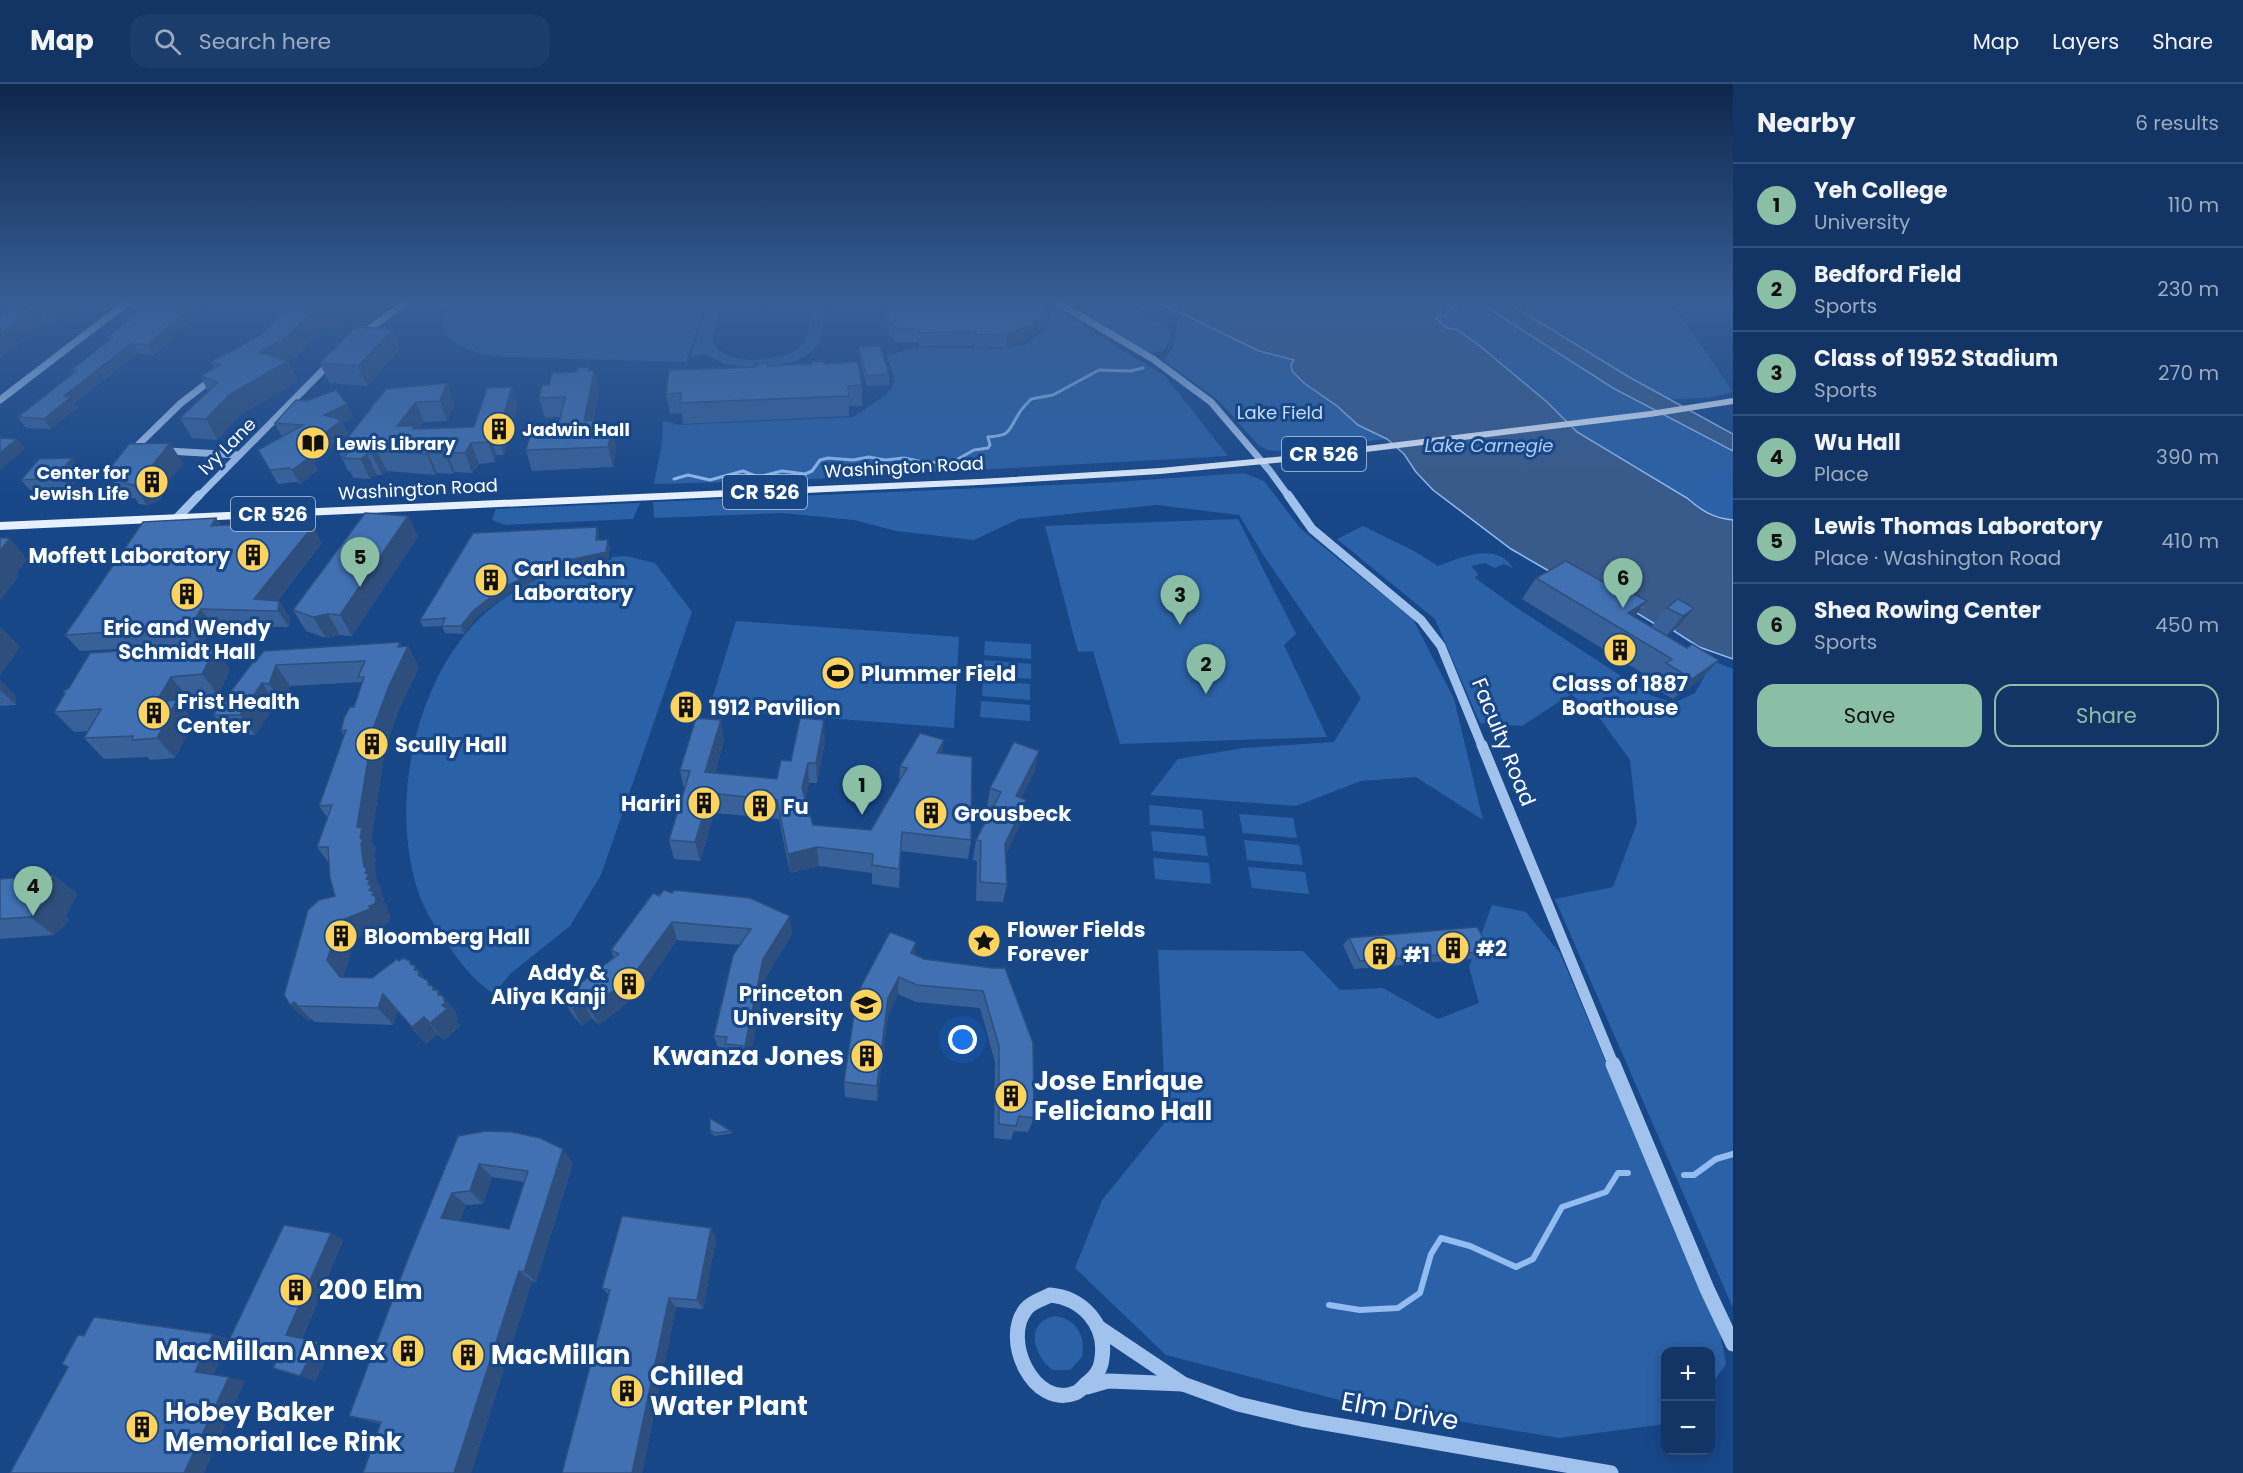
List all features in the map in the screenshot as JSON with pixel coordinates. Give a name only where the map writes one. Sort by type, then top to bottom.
[{"type":"main road","name":"Washington Road","points":[[0,526],[979,482],[1262,462],[1658,413],[1733,401]]},
{"type":"street","points":[[0,400],[45,366]]},
{"type":"street","name":"Ivy Lane","points":[[176,519],[326,366]]},
{"type":"street","name":"Faculty Road","points":[[1162,366],[1222,413],[1316,534],[1421,620],[1441,646],[1666,1192],[1732,1341]]},
{"type":"street","points":[[222,372],[181,403],[139,444],[150,450],[239,455]]},
{"type":"street","points":[[1050,1295],[1064,1296],[1078,1303],[1089,1313],[1098,1327],[1102,1342],[1102,1356],[1098,1373],[1087,1387],[1077,1393],[1063,1395],[1048,1392],[1034,1382],[1023,1368],[1017,1354],[1015,1338],[1017,1324],[1022,1313],[1030,1304],[1050,1295]]},
{"type":"street","name":"Elm Drive","points":[[1098,1327],[1183,1384],[1238,1404],[1302,1419],[1611,1473]]},
{"type":"street","name":"Elm Drive","points":[[1087,1387],[1108,1381],[1183,1384]]},
{"type":"green space","points":[[736,366],[774,366],[773,366],[749,368]]},
{"type":"green space","points":[[890,366],[1148,366],[1165,376],[1228,456],[796,480],[654,484],[662,442],[663,421],[680,425],[853,417],[886,395],[895,382]]},
{"type":"green space","name":"Lake Field","points":[[1171,366],[1297,366],[1304,383],[1337,406],[1358,425],[1387,439],[1282,451],[1268,450],[1259,446],[1219,401]]},
{"type":"green space","points":[[1504,366],[1578,366],[1613,388],[1733,451],[1733,520],[1719,518],[1708,513],[1577,432],[1547,402]]},
{"type":"green space","points":[[1612,366],[1715,366],[1733,392],[1708,398],[1667,399]]},
{"type":"green space","points":[[1244,473],[1264,481],[1300,528],[1413,619],[1454,699],[1483,820],[1416,777],[1361,781],[1296,806],[1150,795],[1178,759],[1244,748],[1334,742],[1361,698],[1264,556],[1239,515],[1157,505],[1019,519],[974,540],[896,531],[854,520],[782,513],[654,518],[653,502],[1101,483]]},
{"type":"green space","points":[[640,503],[633,519],[505,525],[492,520],[496,509]]},
{"type":"green space","points":[[1238,519],[1296,634],[1284,645],[1327,737],[1120,744],[1093,651],[1078,652],[1045,526]]},
{"type":"green space","points":[[1363,526],[1414,551],[1438,566],[1467,556],[1488,553],[1506,560],[1513,568],[1504,564],[1495,568],[1485,563],[1471,566],[1478,574],[1475,578],[1650,695],[1674,703],[1695,693],[1713,661],[1733,669],[1733,1308],[1555,899],[1613,887],[1637,823],[1630,760],[1601,720],[1571,694],[1522,726],[1480,723],[1435,619],[1337,539]]},
{"type":"green space","points":[[626,556],[655,563],[692,612],[601,875],[570,926],[510,974],[494,994],[468,972],[437,930],[422,902],[412,868],[407,830],[407,791],[412,752],[423,714],[437,678],[457,646],[480,618],[494,606],[524,586],[541,578],[575,567],[611,560],[612,557]]},
{"type":"green space","name":"Plummer Field","points":[[736,621],[959,637],[954,728],[709,709]]},
{"type":"green space","points":[[985,641],[1031,644],[1031,659],[984,655]]},
{"type":"green space","points":[[984,660],[1031,664],[1031,679],[983,675]]},
{"type":"green space","points":[[983,680],[1030,684],[1030,700],[982,696]]},
{"type":"green space","points":[[981,701],[1030,705],[1030,721],[980,717]]},
{"type":"green space","points":[[1149,805],[1202,810],[1204,829],[1150,825]]},
{"type":"green space","points":[[1239,814],[1293,818],[1297,838],[1243,833]]},
{"type":"green space","points":[[1151,831],[1205,836],[1208,856],[1153,851]]},
{"type":"green space","points":[[1244,840],[1299,845],[1303,865],[1247,860]]},
{"type":"green space","points":[[1153,858],[1209,863],[1211,884],[1155,879]]},
{"type":"green space","points":[[1248,867],[1305,872],[1309,894],[1252,888]]},
{"type":"green space","points":[[1492,905],[1526,912],[1560,953],[1720,1333],[1726,1364],[1715,1379],[1715,1347],[1661,1347],[1661,1425],[1559,1438],[1351,1403],[1166,1355],[1075,1268],[1102,1200],[1166,1121],[1158,950],[1303,951],[1340,990],[1383,988],[1438,1019],[1479,1003],[1469,967]]},
{"type":"green space","points":[[1055,1316],[1074,1325],[1083,1343],[1082,1357],[1070,1370],[1053,1370],[1046,1364],[1037,1348],[1035,1332],[1045,1319]]},
{"type":"water","name":"Lake Carnegie","points":[[1291,366],[1504,366],[1547,402],[1577,432],[1708,513],[1719,518],[1733,520],[1733,659],[1699,647],[1674,631],[1676,628],[1655,624],[1635,612],[1642,607],[1549,571],[1511,549],[1433,490],[1416,472],[1404,454],[1387,439],[1358,425],[1292,371]]},
{"type":"water","points":[[1578,366],[1611,366],[1733,434],[1733,451],[1613,388]]},
{"type":"building","points":[[77,366],[103,366],[64,396],[71,397],[44,419],[18,417],[76,371],[70,371]]},
{"type":"building","points":[[219,366],[280,366],[229,395],[206,419],[180,418],[218,382],[200,376]]},
{"type":"building","points":[[767,366],[859,366],[862,385],[848,386],[849,396],[680,403],[681,393],[666,394],[669,370]]},
{"type":"building","points":[[864,366],[886,366],[889,374],[867,376]]},
{"type":"building","points":[[589,367],[588,371],[594,371],[584,421],[594,420],[595,428],[612,428],[608,447],[526,450],[533,424],[559,423],[565,397],[539,398],[542,385],[549,385],[552,373],[577,372],[577,368]]},
{"type":"building","points":[[447,383],[440,401],[416,402],[397,426],[413,426],[413,429],[474,427],[487,388],[512,387],[498,434],[490,435],[488,442],[471,443],[465,453],[428,452],[427,454],[377,451],[361,459],[343,458],[349,451],[338,450],[386,389]]},
{"type":"building","points":[[336,390],[347,404],[324,415],[342,420],[313,442],[316,444],[301,452],[311,456],[292,470],[289,468],[270,470],[258,450],[303,425],[275,423],[296,400],[306,401]]},
{"type":"building","points":[[0,438],[17,439],[0,453]]},
{"type":"building","points":[[170,443],[148,471],[149,476],[143,481],[133,485],[125,483],[124,477],[114,478],[107,472],[129,444]]},
{"type":"building","points":[[72,458],[66,465],[73,465],[62,478],[21,480],[39,459]]},
{"type":"building","points":[[365,513],[408,516],[340,615],[328,614],[313,617],[293,610]]},
{"type":"building","points":[[216,518],[211,526],[302,521],[300,525],[313,526],[254,599],[279,601],[278,611],[201,609],[190,627],[65,635],[143,522]]},
{"type":"building","name":"Carl Icahn Laboratory","points":[[597,527],[596,540],[608,540],[606,552],[556,563],[504,587],[474,610],[461,626],[442,626],[445,618],[420,620],[473,533]]},
{"type":"building","points":[[0,538],[10,538],[0,551]]},
{"type":"building","points":[[1566,561],[1617,590],[1622,587],[1647,601],[1628,613],[1687,648],[1692,644],[1719,660],[1692,679],[1666,663],[1672,659],[1536,578]]},
{"type":"building","points":[[1678,599],[1694,608],[1683,616],[1667,608]]},
{"type":"building","points":[[400,642],[398,647],[408,646],[389,686],[373,729],[357,827],[362,828],[360,838],[363,840],[361,844],[364,867],[367,869],[365,873],[369,874],[366,879],[370,880],[368,884],[372,886],[369,890],[374,892],[372,895],[376,897],[375,904],[369,906],[370,909],[342,920],[334,928],[336,934],[327,960],[340,977],[372,978],[397,959],[399,961],[403,958],[410,961],[410,964],[415,966],[414,970],[419,971],[418,975],[428,981],[428,985],[433,986],[433,990],[438,990],[438,995],[443,996],[445,1003],[442,1005],[447,1009],[430,1023],[424,1017],[412,1027],[383,994],[378,1008],[298,1006],[294,1002],[290,1005],[284,995],[308,910],[319,900],[335,896],[330,878],[328,847],[317,847],[332,805],[319,806],[346,730],[341,731],[344,718],[350,707],[354,707],[364,677],[358,677],[365,661],[276,665],[269,684],[262,683],[240,715],[213,715],[256,658],[254,663],[264,651]]},
{"type":"building","points":[[212,645],[210,649],[215,649],[202,674],[171,677],[156,702],[177,700],[157,738],[132,740],[133,736],[84,738],[101,709],[54,712],[65,693],[63,691],[69,688],[90,653]]},
{"type":"building","points":[[682,690],[694,691],[688,710],[676,709]]},
{"type":"building","points":[[696,718],[721,720],[705,772],[777,779],[781,760],[791,761],[800,718],[824,720],[816,763],[808,763],[802,788],[813,825],[871,830],[907,768],[900,766],[920,733],[944,740],[937,753],[972,757],[971,840],[902,832],[899,869],[872,865],[873,854],[817,847],[788,854],[777,800],[710,793],[695,842],[669,840],[690,771],[680,770]]},
{"type":"building","points":[[1014,742],[1039,751],[1016,796],[1026,800],[1005,844],[1007,884],[980,882],[981,841],[976,840],[1001,792],[990,788]]},
{"type":"building","points":[[54,875],[43,897],[45,903],[30,917],[0,919],[0,879]]},
{"type":"building","points":[[664,890],[672,893],[674,890],[750,898],[790,916],[763,959],[745,1046],[725,1044],[727,1037],[714,1036],[733,955],[751,929],[672,922],[634,974],[590,1009],[583,1001],[573,1009],[562,997],[619,954],[611,950],[653,893],[659,896]]},
{"type":"building","points":[[1477,927],[1491,951],[1360,961],[1349,938]]},
{"type":"building","points":[[890,932],[916,942],[911,953],[924,959],[1005,968],[1033,1043],[1034,1118],[1019,1116],[1016,1126],[999,1124],[999,1046],[983,991],[917,985],[899,977],[888,998],[877,1086],[844,1082],[857,994]]},
{"type":"building","points":[[710,1118],[731,1131],[715,1133],[710,1130]]},
{"type":"building","points":[[486,1131],[512,1132],[540,1138],[563,1149],[524,1272],[519,1271],[454,1473],[363,1473],[381,1422],[349,1416],[407,1261],[458,1136]],"holes":[[[479,1164],[528,1171],[509,1229],[441,1218],[452,1193],[470,1191]]]},
{"type":"building","name":"Chilled Water Plant","points":[[622,1216],[711,1228],[697,1300],[669,1298],[632,1473],[562,1473],[610,1290],[602,1288]]},
{"type":"building","name":"200 Elm","points":[[284,1225],[331,1233],[286,1335],[318,1342],[300,1376],[273,1368],[281,1349],[229,1340]]},
{"type":"building","name":"Hobey Baker Memorial Ice Rink","points":[[94,1317],[213,1334],[195,1372],[229,1377],[184,1473],[10,1473],[68,1367],[62,1364],[78,1335],[84,1336]]},
{"type":"waterway","points":[[674,479],[688,475],[710,480],[743,471],[758,477],[782,471],[805,474],[812,471],[820,460],[828,458],[853,460],[869,457],[885,460],[904,458],[928,463],[956,460],[974,450],[988,448],[990,445],[988,437],[1008,432],[1031,399],[1053,395],[1099,370],[1130,371],[1143,368]]},
{"type":"waterway","points":[[1684,1175],[1694,1175],[1716,1159],[1733,1154]]},
{"type":"waterway","points":[[1329,1305],[1360,1310],[1398,1308],[1420,1293],[1431,1254],[1441,1238],[1470,1246],[1516,1267],[1533,1259],[1562,1207],[1606,1192],[1618,1173],[1628,1173]]},
{"type":"place","name":"Jadwin Hall","points":[[499,429]]},
{"type":"place","name":"Lewis Library","points":[[313,443]]},
{"type":"place","name":"Center for Jewish Life","points":[[152,482]]},
{"type":"place","name":"Moffett Laboratory","points":[[253,555]]},
{"type":"place","name":"Carl Icahn Laboratory","points":[[491,580]]},
{"type":"place","name":"Lewis Thomas Laboratory","points":[[360,587]]},
{"type":"place","name":"Eric and Wendy Schmidt Hall","points":[[187,594]]},
{"type":"place","name":"Shea Rowing Center","points":[[1623,608]]},
{"type":"place","name":"Class of 1952 Stadium","points":[[1180,625]]},
{"type":"place","name":"Class of 1887 Boathouse","points":[[1620,650]]},
{"type":"place","name":"Plummer Field","points":[[838,673]]},
{"type":"place","name":"Bedford Field","points":[[1206,694]]},
{"type":"place","name":"1912 Pavilion","points":[[686,707]]},
{"type":"place","name":"Frist Health Center","points":[[154,713]]},
{"type":"place","name":"Scully Hall","points":[[372,744]]},
{"type":"place","name":"Hariri","points":[[704,803]]},
{"type":"place","name":"Fu","points":[[760,806]]},
{"type":"place","name":"Grousbeck","points":[[931,813]]},
{"type":"place","name":"Yeh College","points":[[862,815]]},
{"type":"place","name":"Wu Hall","points":[[33,916]]},
{"type":"place","name":"Bloomberg Hall","points":[[341,936]]},
{"type":"place","name":"Flower Fields Forever","points":[[984,941]]},
{"type":"place","name":"#2","points":[[1453,948]]},
{"type":"place","name":"#1","points":[[1380,954]]},
{"type":"place","name":"Addy & Aliya Kanji","points":[[629,984]]},
{"type":"place","name":"Princeton University","points":[[866,1005]]},
{"type":"place","name":"Kwanza Jones","points":[[867,1056]]},
{"type":"place","name":"Jose Enrique Feliciano Hall","points":[[1011,1096]]},
{"type":"place","name":"200 Elm","points":[[296,1290]]},
{"type":"place","name":"MacMillan Annex","points":[[408,1351]]},
{"type":"place","name":"MacMillan","points":[[468,1355]]},
{"type":"place","name":"Chilled Water Plant","points":[[627,1391]]},
{"type":"place","name":"Hobey Baker Memorial Ice Rink","points":[[142,1427]]}]
